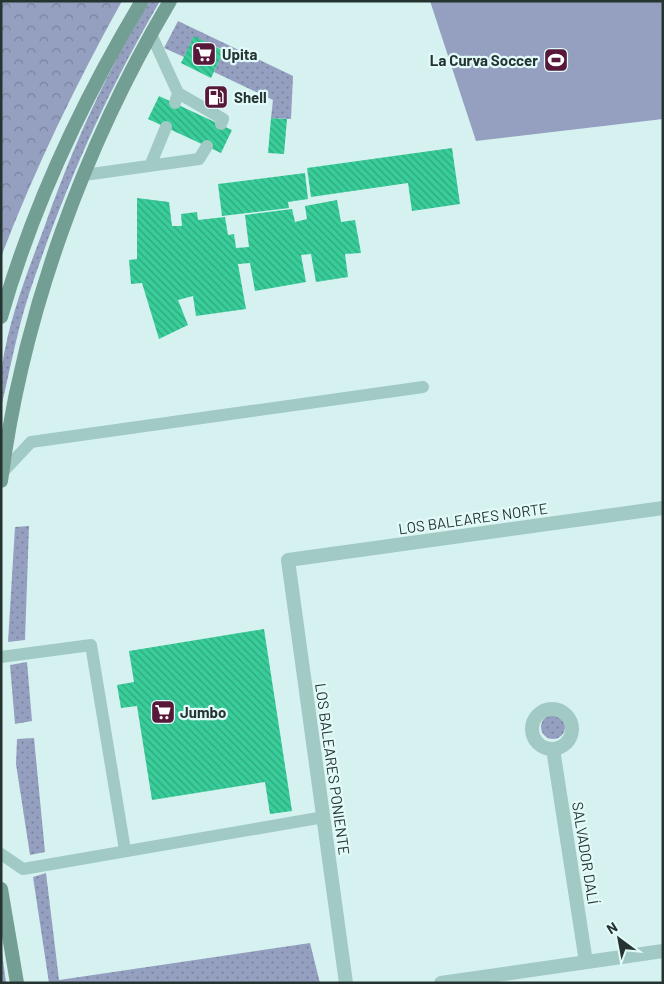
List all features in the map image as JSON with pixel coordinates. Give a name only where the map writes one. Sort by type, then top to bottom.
[{"type":"main road","points":[[1,317],[24,245],[64,145],[113,49],[142,1]]},
{"type":"main road","points":[[2,477],[26,352],[56,250],[84,175],[112,111],[170,1]]},
{"type":"main road","points":[[1,889],[17,983]]},
{"type":"street","name":"LOS BALEARES NORTE","points":[[288,560],[663,508]]},
{"type":"street","name":"LOS BALEARES PONIENTE","points":[[288,560],[346,983]]},
{"type":"street","name":"SALVADOR DALÍ","points":[[554,749],[586,962]]},
{"type":"street","points":[[441,983],[663,950]]},
{"type":"lane","points":[[151,34],[177,98],[223,119],[220,124]]},
{"type":"lane","points":[[150,166],[166,127]]},
{"type":"lane","points":[[84,175],[199,160],[207,146]]},
{"type":"lane","points":[[2,477],[31,442],[422,387]]},
{"type":"lane","points":[[1,657],[91,645],[125,850]]},
{"type":"lane","points":[[1,854],[23,869],[324,817]]},
{"type":"green space","points":[[2,1],[122,1],[57,127],[1,257]]},
{"type":"green space","points":[[150,1],[160,1],[103,108],[71,180],[42,255],[21,322],[1,408],[1,376],[5,348],[19,296],[31,262],[78,140],[118,56]]},
{"type":"green space","name":"La Curva Soccer","points":[[430,1],[663,1],[663,119],[476,141]]},
{"type":"green space","points":[[178,21],[293,76],[291,119],[271,118],[273,100],[214,72],[224,50],[194,37],[184,57],[164,48]]},
{"type":"green space","points":[[29,526],[25,640],[8,642],[15,527]]},
{"type":"green space","points":[[27,662],[32,721],[15,724],[10,665]]},
{"type":"green space","points":[[553,715],[562,718],[565,727],[562,736],[553,739],[544,736],[541,727],[544,718]]},
{"type":"green space","points":[[34,738],[45,852],[30,855],[16,764],[17,739]]},
{"type":"green space","points":[[46,873],[59,980],[310,943],[320,983],[49,983],[33,877]]},
{"type":"green space","points":[[1,945],[6,983],[1,983]]},
{"type":"building","name":"Upita","points":[[194,36],[224,51],[211,78],[181,63]]},
{"type":"building","points":[[159,96],[232,130],[221,153],[148,119]]},
{"type":"building","points":[[271,118],[287,119],[284,154],[268,153]]},
{"type":"building","points":[[452,148],[460,204],[412,211],[408,183],[311,197],[307,168]]},
{"type":"building","points":[[305,173],[308,199],[288,202],[289,208],[222,216],[218,184]]},
{"type":"building","points":[[137,198],[169,202],[172,226],[182,226],[181,214],[197,212],[198,220],[225,217],[228,235],[234,234],[236,248],[249,247],[245,215],[292,209],[295,222],[307,219],[305,206],[337,200],[341,222],[355,220],[361,253],[345,254],[348,277],[316,282],[311,254],[301,255],[306,282],[255,291],[250,263],[238,264],[246,309],[196,316],[193,296],[178,300],[188,325],[159,339],[142,283],[131,284],[129,260],[137,259]]},
{"type":"building","points":[[264,629],[292,811],[270,814],[265,782],[152,800],[137,706],[121,708],[117,685],[134,682],[129,651]]},
{"type":"place","name":"Upita","points":[[204,54]]},
{"type":"place","name":"La Curva Soccer","points":[[556,60]]},
{"type":"place","name":"Shell","points":[[216,97]]},
{"type":"place","name":"Jumbo","points":[[163,712]]}]
